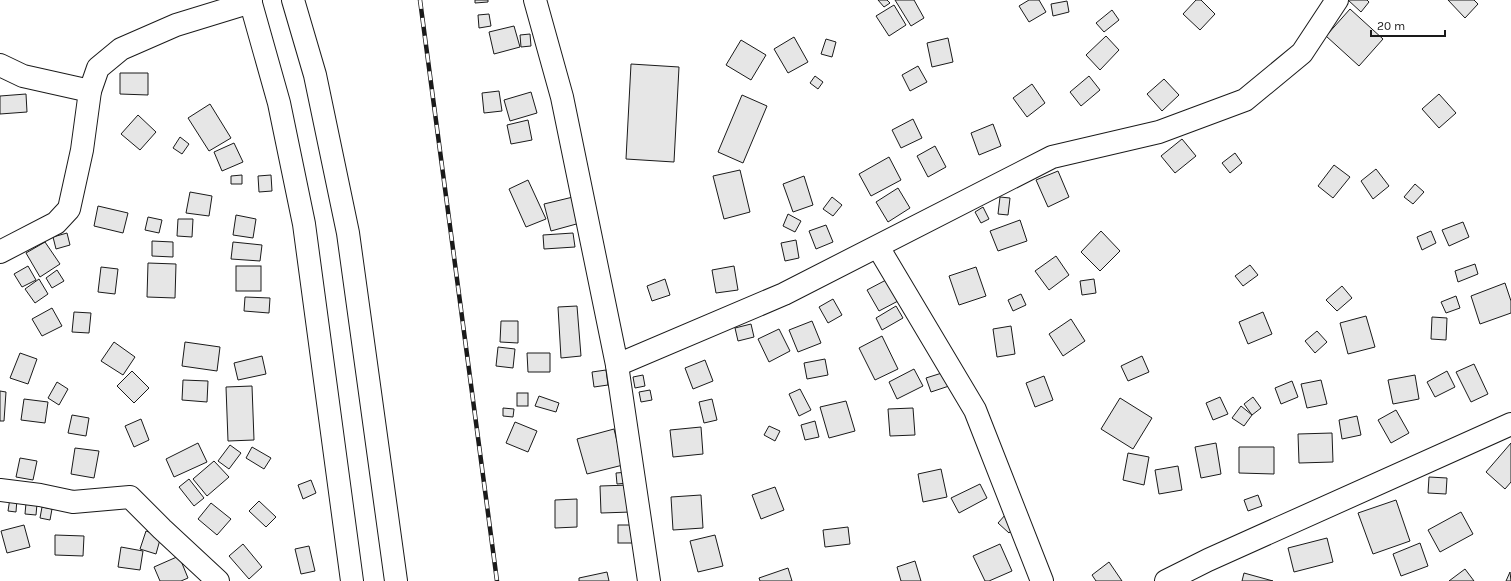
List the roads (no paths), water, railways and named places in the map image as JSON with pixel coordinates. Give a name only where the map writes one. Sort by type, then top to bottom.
[{"type":"main road","points":[[293,0],[315,75],[348,233],[396,581]]},
{"type":"main road","points":[[534,0],[562,98],[617,365],[649,581]]},
{"type":"main road","points":[[617,365],[784,294],[1052,157],[1159,132],[1245,100],[1302,53],[1337,0]]},
{"type":"main road","points":[[0,252],[56,223],[69,209],[82,150],[90,91],[98,68],[121,49],[176,25],[251,1],[279,103],[304,224],[352,581]]},
{"type":"main road","points":[[0,65],[23,76],[90,91]]},
{"type":"main road","points":[[878,247],[975,410],[1042,581]]},
{"type":"main road","points":[[1166,581],[1208,560],[1511,424]]},
{"type":"main road","points":[[0,490],[73,502],[130,497],[218,581]]},
{"type":"railway","points":[[420,0],[497,581]]}]
